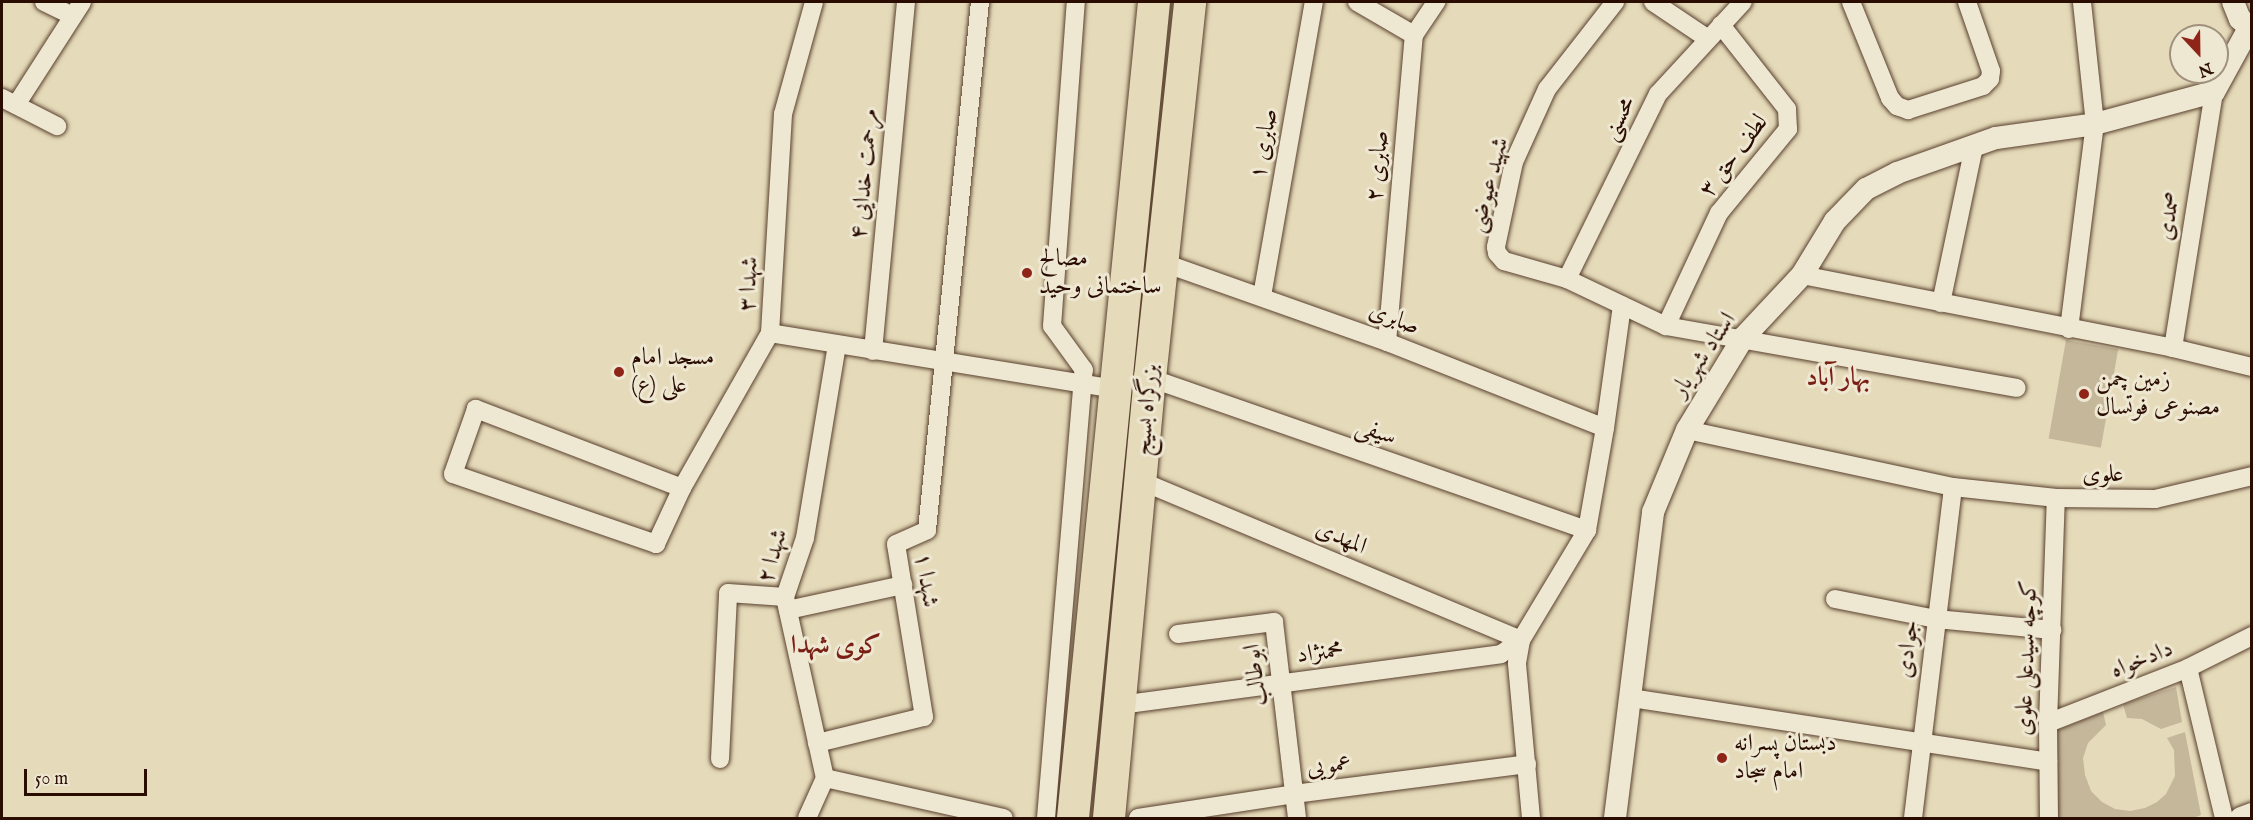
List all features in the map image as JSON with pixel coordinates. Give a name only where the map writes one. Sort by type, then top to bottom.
[{"type":"highway","name":"بزرگراه بسیج","points":[[1073,819],[1154,2]]},
{"type":"highway","name":"بزرگراه بسیج","points":[[1109,819],[1150,378],[1190,2]]},
{"type":"highway","points":[[1090,656],[1124,660]]},
{"type":"street","points":[[44,2],[78,9],[9,102],[57,126]]},
{"type":"street","name":"شهدا ۳","points":[[682,488],[476,409],[453,474],[656,544],[682,488],[770,333],[783,114],[814,2]]},
{"type":"street","name":"مرحمت خدایی ۴","points":[[873,351],[906,2]]},
{"type":"street","points":[[944,361],[980,2]]},
{"type":"street","points":[[1046,819],[1084,370],[1052,326],[1076,2]]},
{"type":"street","name":"صابری ۱","points":[[1262,296],[1314,2]]},
{"type":"street","points":[[1357,2],[1414,35]]},
{"type":"street","name":"صابری ۲","points":[[1387,342],[1414,35],[1436,2]]},
{"type":"street","name":"شهید عیوضی","points":[[1615,2],[1547,89],[1514,162],[1496,246],[1497,253],[1504,261],[1567,279],[1666,326],[2017,388]]},
{"type":"street","points":[[1653,2],[1708,39]]},
{"type":"street","name":"محسنی","points":[[1567,279],[1658,94],[1743,2]]},
{"type":"street","points":[[1851,2],[1890,98],[1896,106],[1908,110],[1983,86],[1989,79],[1991,71],[1967,2]]},
{"type":"street","points":[[2069,329],[2095,124],[2082,2]]},
{"type":"street","points":[[2214,92],[2250,28],[2240,20],[2233,2]]},
{"type":"street","name":"لطف حق ۳","points":[[1666,326],[1719,213],[1788,129],[1787,109],[1721,25]]},
{"type":"street","name":"استاد شهریار","points":[[1615,819],[1653,512],[1687,430],[1743,338],[1802,275],[1835,221],[1866,189],[1898,172],[1996,138],[2095,124],[2214,92]]},
{"type":"street","name":"صمدی","points":[[2172,348],[2214,92]]},
{"type":"street","points":[[1941,303],[1974,146]]},
{"type":"street","name":"صابری","points":[[1164,263],[1387,342],[1605,428]]},
{"type":"street","points":[[1802,275],[2172,348],[2252,367]]},
{"type":"street","points":[[1531,819],[1517,663],[1521,640],[1587,530],[1605,428],[1622,305]]},
{"type":"street","points":[[770,333],[1116,389]]},
{"type":"street","name":"شهدا ۲","points":[[825,778],[786,603],[805,538],[837,345]]},
{"type":"street","name":"شهدا ۱","points":[[817,743],[924,717],[896,544],[927,530],[944,361]]},
{"type":"street","name":"سیفی","points":[[1150,378],[1587,530]]},
{"type":"street","name":"علوی","points":[[1687,430],[1953,487],[2056,498],[2155,499],[2252,476]]},
{"type":"street","name":"المهدی","points":[[1141,480],[1521,640]]},
{"type":"street","name":"جوادی","points":[[1913,819],[1920,744],[1953,487]]},
{"type":"street","name":"کوچه سیدعلی علوی","points":[[2049,819],[2048,723],[2056,498]]},
{"type":"street","points":[[720,759],[728,593],[786,603],[903,585]]},
{"type":"street","points":[[1835,599],[1936,619],[2052,630]]},
{"type":"street","name":"ابوطالب","points":[[1178,634],[1274,622],[1296,819]]},
{"type":"street","name":"دادخواه","points":[[2048,723],[2188,668],[2252,636]]},
{"type":"street","name":"محمنژاد","points":[[1120,705],[1501,654],[1521,640]]},
{"type":"street","points":[[2188,668],[2224,819]]},
{"type":"street","points":[[1631,698],[2048,762]]},
{"type":"street","name":"عمویی","points":[[1138,819],[1294,794],[1527,764]]},
{"type":"street","points":[[807,819],[825,778],[1004,819]]},
{"type":"street","points":[[2241,819],[2252,814]]},
{"type":"shaded area","points":[[1169,2],[1177,2],[1111,631],[1106,630]]},
{"type":"shaded area","name":"زمین چمن مصنوعی فوتسال","points":[[2066,340],[2118,349],[2101,448],[2049,438]]},
{"type":"shaded area","points":[[2176,687],[2182,722],[2161,729],[2142,719],[2127,718],[2123,704]]},
{"type":"shaded area","points":[[1102,691],[1106,694],[1094,818],[1084,818],[1098,693]]},
{"type":"shaded area","points":[[2103,712],[2106,725],[2088,743],[2083,758],[2085,775],[2091,791],[2102,802],[2115,809],[2130,811],[2145,808],[2157,802],[2166,794],[2175,776],[2174,750],[2167,738],[2185,732],[2201,815],[2193,818],[2053,818],[2055,731]]},
{"type":"place","name":"مصالح ساختمانی وحید","points":[[1027,273]]},
{"type":"place","name":"مسجد امام علی (ع)","points":[[619,372]]},
{"type":"place","name":"زمین چمن مصنوعی فوتسال","points":[[2084,394]]},
{"type":"place","name":"دبستان پسرانه امام سجاد","points":[[1722,758]]},
{"type":"district","name":"بهار آباد","points":[[1838,378]]},
{"type":"district","name":"کوی شهدا","points":[[836,646]]}]
